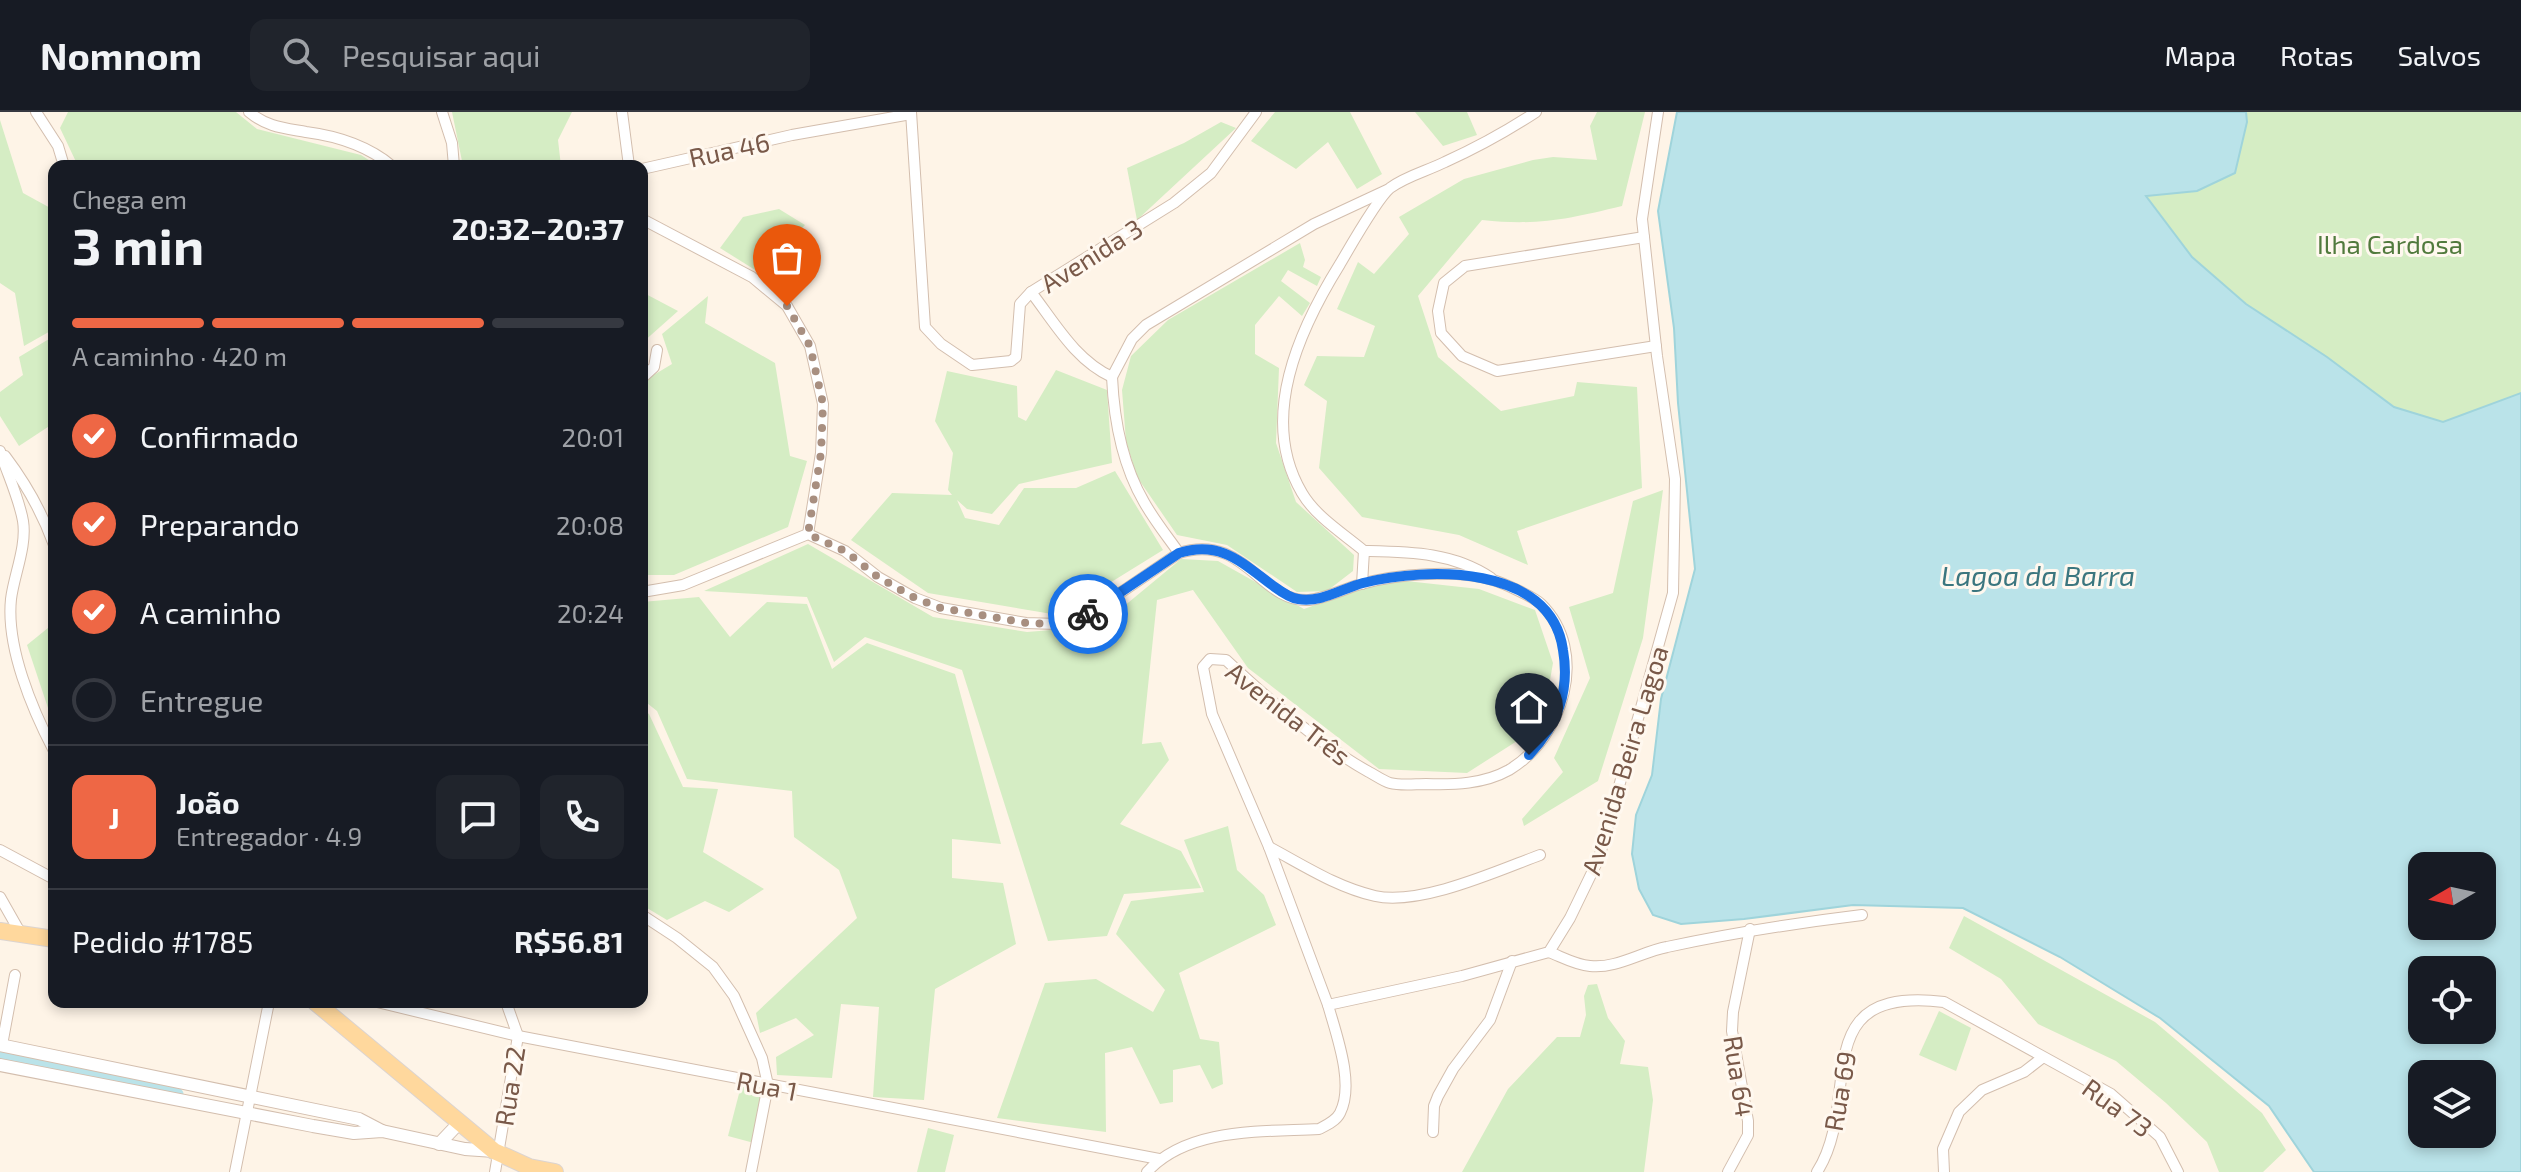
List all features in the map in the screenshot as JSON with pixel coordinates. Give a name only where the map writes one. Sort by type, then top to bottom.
[{"type":"main road","points":[[0,931],[48,938]]},
{"type":"main road","points":[[322,1008],[497,1153],[529,1167],[555,1172]]},
{"type":"street","points":[[36,112],[58,146],[62,160]]},
{"type":"street","points":[[249,112],[270,126],[329,136],[363,147],[383,160]]},
{"type":"street","points":[[442,112],[452,143],[453,160]]},
{"type":"street","points":[[622,112],[629,160]]},
{"type":"street","name":"Avenida 3","points":[[911,113],[925,327],[941,344],[972,365],[1011,361],[1016,357],[1020,304],[1031,292],[1174,203],[1211,173],[1256,112]]},
{"type":"street","points":[[1179,553],[1144,502],[1117,432],[1112,377],[1132,339],[1146,325],[1314,224],[1510,129],[1536,112]]},
{"type":"street","name":"Avenida Beira Lagoa","points":[[1549,952],[1570,918],[1599,858],[1673,593],[1675,479],[1642,219],[1658,112]]},
{"type":"street","name":"Rua 46","points":[[648,168],[792,135],[911,113]]},
{"type":"street","points":[[624,160],[629,154]]},
{"type":"street","points":[[1389,189],[1319,298],[1291,362],[1286,387],[1284,436],[1291,468],[1302,494],[1322,517],[1364,551],[1436,556],[1467,564],[1493,580]]},
{"type":"street","points":[[648,222],[752,277],[787,306],[810,346],[823,404],[821,453],[808,534]]},
{"type":"street","points":[[1644,237],[1465,266],[1444,283],[1438,311],[1441,333],[1462,356],[1497,371],[1656,346]]},
{"type":"street","points":[[1031,292],[1073,348],[1100,372],[1112,377]]},
{"type":"street","points":[[648,372],[654,367],[657,350]]},
{"type":"street","points":[[0,450],[24,481],[48,528]]},
{"type":"street","points":[[0,450],[23,521],[10,611],[13,643],[48,739]]},
{"type":"street","points":[[648,591],[683,585],[808,534],[845,551],[878,577],[915,598],[941,608],[1026,623],[1057,624],[1092,612],[1179,553],[1192,549],[1223,551],[1295,599],[1327,596],[1362,584],[1425,573],[1493,580]]},
{"type":"street","points":[[1362,584],[1364,551]]},
{"type":"street","name":"Avenida Três","points":[[1328,1005],[1269,847],[1212,714],[1203,667],[1210,659],[1226,660],[1348,761],[1390,783],[1437,785],[1478,782],[1507,771],[1529,755],[1548,735],[1565,690],[1561,631],[1540,602],[1493,580]]},
{"type":"street","points":[[1269,847],[1336,883],[1376,896],[1403,898],[1454,886],[1540,855]]},
{"type":"street","points":[[0,850],[48,876]]},
{"type":"street","points":[[0,897],[21,934]]},
{"type":"street","points":[[1147,1172],[1159,1159],[1215,1137],[1319,1129],[1331,1123],[1340,1113],[1344,1094],[1344,1059],[1328,1005],[1462,976],[1549,952],[1576,963],[1610,966],[1655,950],[1750,929],[1862,915]]},
{"type":"street","points":[[648,919],[713,967],[734,996],[762,1058],[768,1085],[751,1172]]},
{"type":"street","name":"Rua 64","points":[[1728,1172],[1748,1135],[1732,1031],[1750,929]]},
{"type":"street","points":[[1433,1132],[1434,1106],[1438,1096],[1453,1069],[1490,1020],[1512,961]]},
{"type":"street","points":[[15,975],[1,1045],[250,1106]]},
{"type":"street","name":"Rua 69","points":[[1817,1172],[1827,1156],[1835,1127],[1844,1050],[1852,1029],[1870,1013],[1895,1001],[1918,999],[1944,1002],[2042,1058]]},
{"type":"street","points":[[235,1172],[268,1008]]},
{"type":"street","name":"Rua 1","points":[[402,1008],[518,1036],[1159,1159]]},
{"type":"street","name":"Rua 22","points":[[495,1172],[518,1036],[508,1008]]},
{"type":"street","points":[[1944,1172],[1943,1149],[1959,1112],[1982,1090],[2024,1072],[2042,1058]]},
{"type":"street","name":"Rua 73","points":[[2042,1058],[2111,1094],[2160,1137],[2178,1172]]},
{"type":"street","points":[[0,1065],[250,1106],[359,1119],[382,1131],[497,1153]]},
{"type":"street","points":[[439,1144],[460,1122]]},
{"type":"green space","points":[[68,112],[236,112],[257,129],[361,155],[369,160],[75,160],[60,128]]},
{"type":"green space","points":[[452,112],[572,112],[558,140],[560,160],[462,160]]},
{"type":"green space","points":[[1275,112],[1350,112],[1382,174],[1357,189],[1328,142],[1296,169],[1251,141]]},
{"type":"green space","points":[[1415,112],[1467,112],[1477,135],[1443,146]]},
{"type":"green space","points":[[1597,112],[1645,112],[1622,206],[1553,220],[1482,220],[1418,296],[1438,357],[1501,411],[1574,396],[1577,382],[1637,387],[1642,488],[1517,531],[1528,565],[1459,535],[1362,517],[1319,468],[1327,401],[1304,385],[1317,356],[1364,357],[1375,326],[1337,309],[1358,262],[1374,274],[1409,234],[1399,217],[1464,179],[1553,157],[1597,160],[1590,126]]},
{"type":"green space","name":"Ilha Cardosa","points":[[2246,112],[2521,112],[2521,393],[2443,422],[2394,407],[2327,357],[2246,304],[2192,257],[2146,196],[2197,191],[2235,173],[2247,122]]},
{"type":"green space","points":[[0,120],[23,193],[48,207],[48,332],[24,346],[15,293],[0,283]]},
{"type":"green space","points":[[1221,122],[1236,128],[1137,220],[1127,168],[1184,143]]},
{"type":"green space","points":[[779,209],[805,225],[760,273],[720,248],[743,217]]},
{"type":"green space","points":[[1300,243],[1305,260],[1303,267],[1321,277],[1317,286],[1288,270],[1281,281],[1310,303],[1302,316],[1279,296],[1255,325],[1255,354],[1279,368],[1276,443],[1296,502],[1354,555],[1353,571],[1327,591],[1297,592],[1227,545],[1177,535],[1137,477],[1126,441],[1122,390],[1131,356],[1168,320]]},
{"type":"green space","points":[[648,295],[678,311],[648,338]]},
{"type":"green space","points":[[708,296],[705,323],[775,363],[790,456],[807,461],[788,527],[674,575],[648,575],[648,378],[672,364],[662,334]]},
{"type":"green space","points":[[48,340],[48,427],[19,446],[0,416],[0,392],[23,375],[19,357]]},
{"type":"green space","points":[[1056,370],[1107,390],[1112,463],[1019,484],[992,514],[967,509],[957,500],[965,518],[999,525],[1024,488],[1076,488],[1115,471],[1163,550],[1058,615],[928,593],[851,540],[892,493],[952,495],[948,490],[953,453],[935,421],[947,371],[1017,386],[1018,417],[1026,421]]},
{"type":"green space","points":[[1663,490],[1643,638],[1598,781],[1524,826],[1522,819],[1563,772],[1554,758],[1590,678],[1569,607],[1613,593],[1633,501]]},
{"type":"green space","points":[[808,544],[933,617],[1027,632],[1100,626],[1181,559],[1218,561],[1304,609],[1388,579],[1479,589],[1535,610],[1553,663],[1542,725],[1467,773],[1379,769],[1248,668],[1193,590],[1157,600],[1142,744],[1161,742],[1169,760],[1120,824],[1181,851],[1201,888],[1124,894],[1107,936],[1048,941],[962,670],[865,637],[834,662],[807,597],[704,591]]},
{"type":"green space","points":[[699,597],[730,637],[767,602],[807,604],[832,669],[867,643],[955,674],[1001,844],[952,839],[952,878],[1003,883],[1016,944],[935,989],[924,1100],[873,1097],[879,1007],[841,1004],[832,1078],[777,1075],[776,1057],[814,1035],[796,1018],[760,1033],[756,1013],[857,918],[839,870],[794,837],[792,791],[687,779],[657,711],[648,704],[648,601]]},
{"type":"green space","points":[[48,628],[48,708],[27,645]]},
{"type":"green space","points":[[648,713],[683,787],[718,789],[703,852],[764,889],[729,912],[705,901],[667,920],[648,909]]},
{"type":"green space","points":[[1228,826],[1237,870],[1264,895],[1276,925],[1179,973],[1200,1039],[1219,1042],[1223,1084],[1212,1089],[1200,1065],[1173,1070],[1173,1102],[1160,1104],[1132,1047],[1105,1053],[1106,1132],[997,1118],[1045,983],[1096,979],[1153,1012],[1165,990],[1116,934],[1131,901],[1204,892],[1184,840]]},
{"type":"green space","points":[[1964,916],[2155,1022],[2262,1113],[2286,1150],[2263,1172],[2219,1172],[2207,1142],[2116,1061],[2038,1024],[2001,979],[1949,948]]},
{"type":"green space","points":[[1597,984],[1608,1018],[1625,1041],[1620,1064],[1648,1067],[1653,1100],[1644,1172],[1462,1172],[1508,1089],[1557,1037],[1580,1037],[1586,1015],[1584,996],[1588,985]]},
{"type":"green space","points":[[1939,1011],[1971,1028],[1956,1071],[1919,1055]]},
{"type":"green space","points":[[741,1086],[766,1093],[754,1143],[728,1136]]},
{"type":"green space","points":[[928,1128],[954,1135],[945,1172],[917,1172]]},
{"type":"water","name":"Lagoa da Barra","points":[[1677,112],[2246,112],[2247,122],[2235,173],[2197,191],[2146,196],[2192,257],[2246,304],[2327,357],[2394,407],[2443,422],[2521,393],[2521,1172],[2314,1172],[2269,1106],[2160,1018],[2060,957],[1963,908],[1853,905],[1681,924],[1653,915],[1639,889],[1632,854],[1636,815],[1652,775],[1661,699],[1695,569],[1678,403],[1674,328],[1658,211]]},
{"type":"waterway","points":[[0,1057],[178,1094]]},
{"type":"way so far","points":[[787,306],[810,346],[823,404],[821,453],[808,534],[845,551],[878,577],[915,598],[941,608],[1026,623],[1057,624],[1088,614]]},
{"type":"route","points":[[1088,614],[1179,553],[1192,549],[1223,551],[1295,599],[1309,600],[1362,584],[1425,573],[1493,580],[1540,602],[1561,631],[1565,690],[1548,735],[1529,755]]}]
